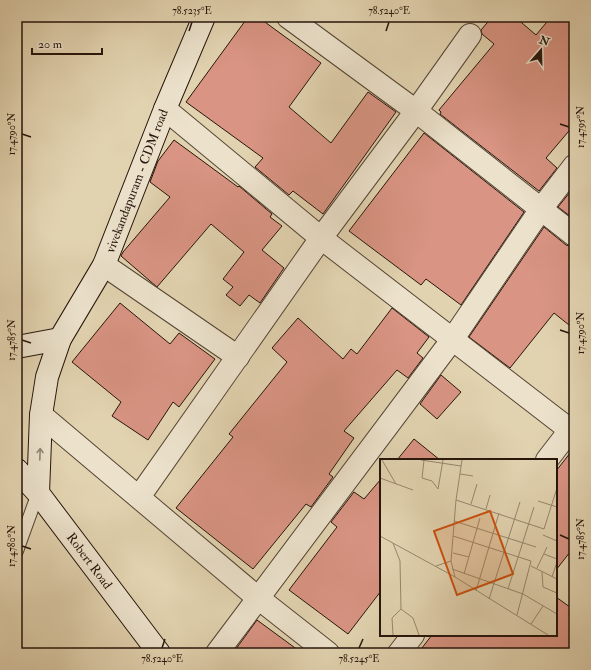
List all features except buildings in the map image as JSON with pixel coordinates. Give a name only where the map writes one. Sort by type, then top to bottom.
[{"type":"street","name":"vivekandapuram - CDM road","points":[[38,493],[41,415],[48,377],[60,339],[104,265],[165,109],[204,17]]},
{"type":"street","points":[[288,17],[416,111],[574,235]]},
{"type":"street","points":[[139,497],[321,238],[416,111],[470,35]]},
{"type":"street","points":[[165,109],[321,238],[452,340],[573,429],[548,459]]},
{"type":"street","points":[[217,653],[452,340],[541,209],[574,166]]},
{"type":"street","points":[[104,265],[238,357]]},
{"type":"street","points":[[17,347],[60,339]]},
{"type":"street","points":[[41,415],[258,598],[328,653]]},
{"type":"street","name":"Robert Road","points":[[17,470],[38,493],[159,653]]},
{"type":"street","points":[[399,653],[412,636]]},
{"type":"lane","points":[[17,550],[38,493]]}]
